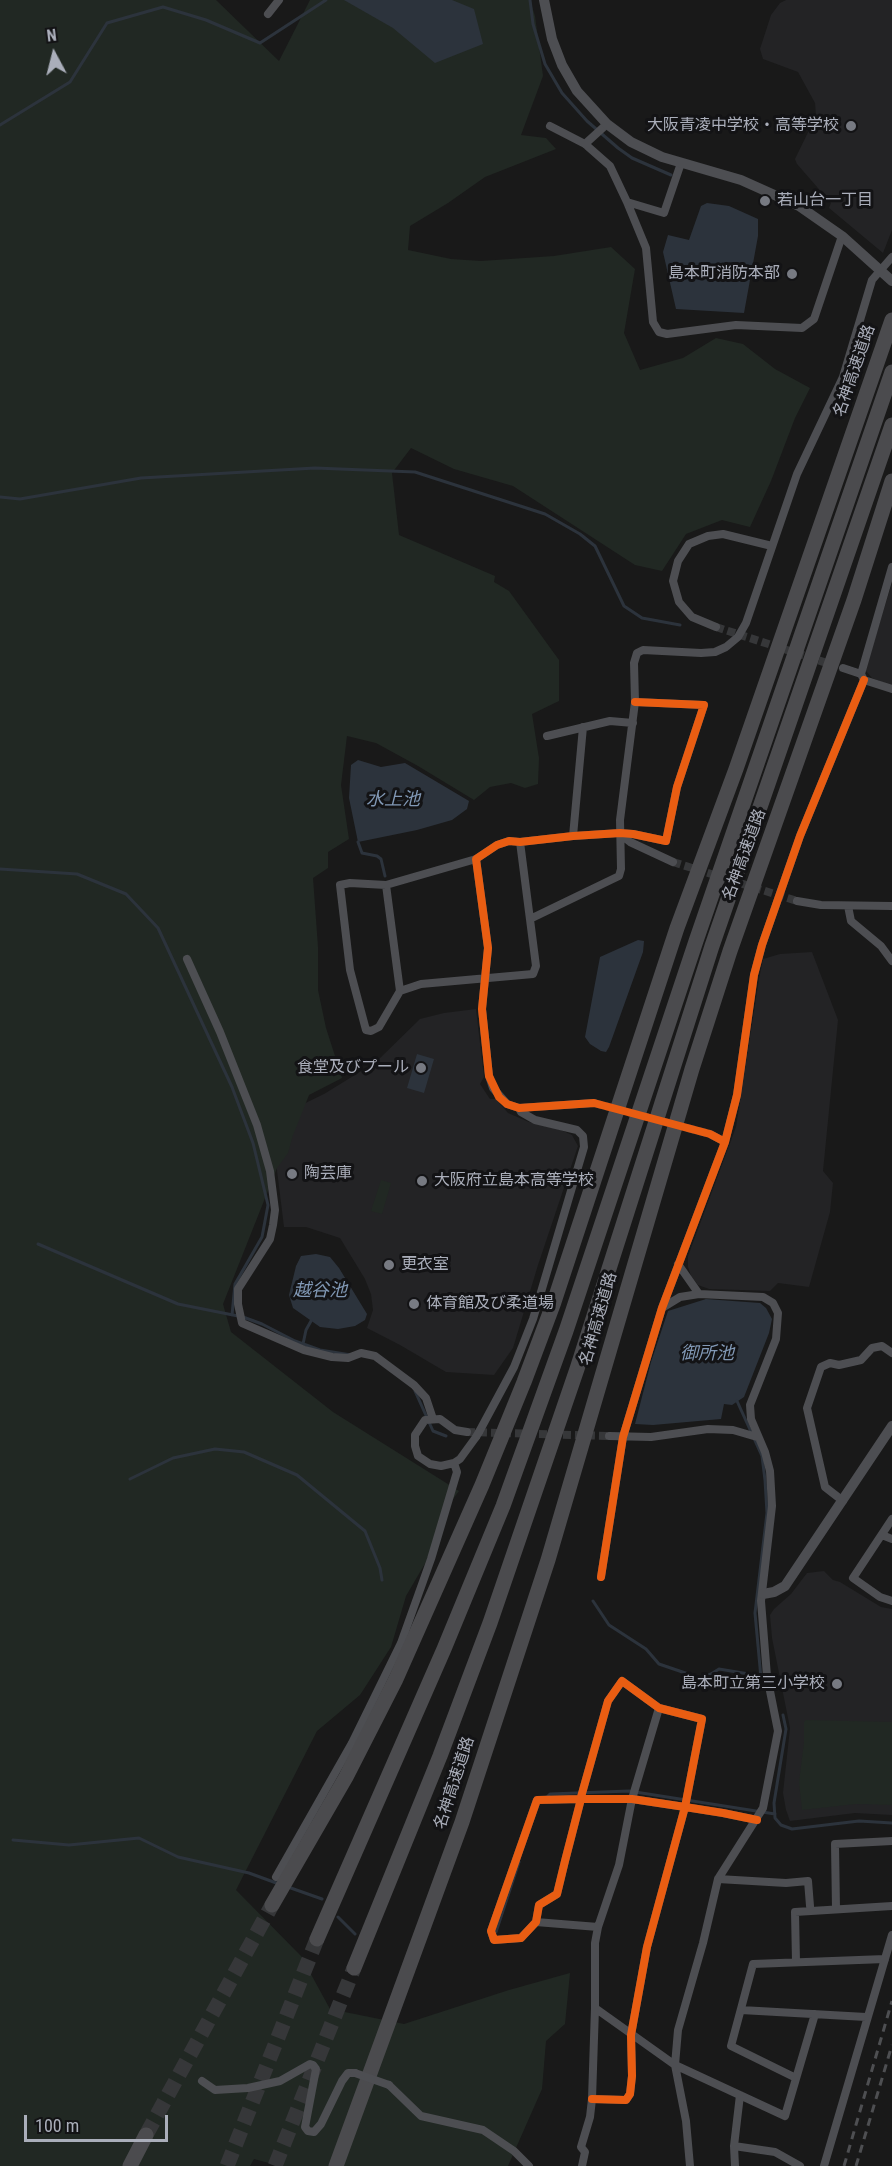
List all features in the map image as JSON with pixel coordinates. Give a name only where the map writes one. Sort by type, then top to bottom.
[{"type":"highway","name":"名神高速道路","points":[[274,1901],[346,1777],[396,1679],[473,1506],[524,1382],[554,1302],[677,928],[736,769],[892,320]]},
{"type":"highway","name":"名神高速道路","points":[[317,1939],[439,1660],[507,1495],[566,1331],[700,930],[892,372]]},
{"type":"highway","name":"名神高速道路","points":[[354,1968],[490,1623],[576,1369],[712,946],[892,425]]},
{"type":"highway","name":"名神高速道路","points":[[336,2166],[462,1822],[548,1560],[688,1080],[726,962],[854,600],[892,481]]},
{"type":"highway","points":[[130,2166],[142,2141]]},
{"type":"street","points":[[268,14],[279,0]]},
{"type":"street","points":[[544,0],[552,39],[562,65],[601,129],[681,163],[762,188],[806,210],[843,236],[892,281]]},
{"type":"street","points":[[550,126],[585,144],[610,166],[646,248],[653,321],[659,332],[668,334],[736,325],[802,328],[814,319],[843,236]]},
{"type":"street","points":[[585,144],[601,129]]},
{"type":"street","points":[[627,202],[664,213],[681,163]]},
{"type":"street","points":[[530,919],[619,876],[621,869],[620,833],[635,702],[634,663],[637,653],[643,650],[708,652],[726,647],[738,638],[746,623],[797,474],[843,376],[872,280],[892,257]]},
{"type":"street","points":[[716,627],[692,617],[679,602],[673,580],[678,561],[689,544],[708,536],[723,534],[772,546]]},
{"type":"street","points":[[601,1577],[623,1439],[662,1308],[725,1143],[737,1095],[754,975],[762,945],[800,836],[862,677],[892,567]]},
{"type":"street","points":[[843,668],[892,689]]},
{"type":"street","points":[[386,885],[400,991],[379,1027],[371,1031],[366,1030],[350,970],[340,885],[350,883],[386,885],[476,860],[497,845],[509,841],[620,833],[666,842],[677,787],[704,705],[635,702]]},
{"type":"street","points":[[547,736],[610,721],[633,723]]},
{"type":"street","points":[[573,836],[583,727]]},
{"type":"street","points":[[620,833],[630,842],[673,862]]},
{"type":"street","points":[[400,991],[421,984],[532,974],[536,966],[520,842]]},
{"type":"street","points":[[476,860],[488,948],[482,1009],[489,1076],[499,1097],[507,1104],[519,1108],[594,1102]]},
{"type":"street","points":[[797,902],[821,905],[892,906]]},
{"type":"street","points":[[848,906],[851,921],[881,946],[892,961]]},
{"type":"street","points":[[187,959],[220,1032],[257,1125],[270,1171],[275,1210],[273,1225],[270,1239],[238,1289],[242,1323],[304,1350],[332,1357],[350,1357],[360,1354],[375,1356],[414,1385],[426,1398],[430,1419]]},
{"type":"street","points":[[276,1877],[352,1743],[401,1642],[431,1559],[460,1458],[477,1435],[514,1366],[533,1319],[584,1147],[583,1136],[577,1130],[535,1120],[521,1112],[519,1108]]},
{"type":"street","points":[[710,1134],[725,1143]]},
{"type":"street","points":[[678,1264],[699,1294]]},
{"type":"street","points":[[662,1308],[680,1297],[699,1294],[763,1297],[773,1303],[778,1313],[776,1339],[755,1387],[750,1405],[754,1436],[765,1452],[770,1471],[772,1506],[762,1601],[768,1680],[778,1731],[760,1815],[718,1879],[678,2030],[675,2065],[686,2121],[690,2166]]},
{"type":"street","points":[[843,1501],[825,1487],[807,1408],[821,1367],[830,1363],[839,1365],[861,1360],[872,1348],[882,1346],[892,1353]]},
{"type":"street","points":[[460,1458],[441,1466],[430,1464],[418,1456],[415,1435],[430,1419],[440,1419],[455,1430],[467,1432]]},
{"type":"street","points":[[764,1594],[785,1587],[892,1426]]},
{"type":"street","points":[[609,1436],[623,1439],[708,1429],[733,1430],[754,1436]]},
{"type":"street","points":[[892,1519],[853,1578],[880,1597],[892,1601]]},
{"type":"street","points":[[882,1535],[892,1539]]},
{"type":"street","points":[[592,2100],[626,2100],[630,2094],[631,2035],[647,1947],[686,1803],[702,1719],[659,1708],[622,1681],[608,1701],[582,1795],[557,1894],[539,1905],[536,1922],[521,1938],[494,1940],[491,1931],[537,1800],[582,1795],[634,1794],[686,1803],[760,1815]]},
{"type":"street","points":[[582,2166],[585,2152],[581,2147],[590,2117],[592,2100],[595,1942],[619,1865],[634,1794],[659,1708]]},
{"type":"street","points":[[836,1909],[835,1844],[892,1841]]},
{"type":"street","points":[[718,1879],[808,1881],[810,1906]]},
{"type":"street","points":[[796,1962],[795,1912],[892,1906]]},
{"type":"street","points":[[536,1922],[598,1927]]},
{"type":"street","points":[[824,2166],[892,1935]]},
{"type":"street","points":[[796,2078],[731,2046],[753,1964],[885,1959]]},
{"type":"street","points":[[595,2008],[675,2065],[785,2116],[816,2014]]},
{"type":"street","points":[[741,2010],[866,2017]]},
{"type":"street","points":[[202,2081],[215,2090],[248,2088],[280,2081],[310,2064],[313,2065],[316,2069],[305,2127],[308,2131],[314,2132],[321,2124],[342,2081],[348,2073],[355,2073],[389,2085],[421,2116],[483,2130],[514,2151],[529,2166]]},
{"type":"street","points":[[735,2166],[734,2146],[740,2095]]},
{"type":"street","points":[[734,2146],[775,2152],[800,2166]]},
{"type":"shaded area","points":[[0,0],[216,0],[279,61],[310,0],[530,0],[535,16],[543,76],[521,135],[546,138],[556,149],[485,177],[410,226],[408,250],[451,259],[481,261],[554,256],[611,247],[635,269],[624,333],[640,370],[683,358],[716,338],[743,344],[775,369],[810,388],[795,418],[771,481],[750,527],[722,520],[686,534],[662,571],[635,565],[513,486],[454,469],[411,448],[392,473],[399,535],[495,576],[494,582],[509,591],[559,660],[559,701],[532,714],[539,758],[538,784],[525,788],[511,783],[490,787],[474,800],[376,743],[347,736],[341,785],[349,839],[328,852],[328,868],[313,878],[318,947],[318,990],[326,1028],[342,1078],[309,1095],[288,1153],[277,1168],[223,1304],[231,1332],[333,1412],[459,1491],[450,1503],[437,1543],[406,1596],[391,1647],[360,1695],[317,1731],[236,1890],[301,1956],[330,2009],[404,2024],[570,1973],[565,2024],[546,2041],[542,2089],[508,2166],[280,2166],[254,2159],[250,2166],[0,2166]]},
{"type":"shaded area","name":"大阪青凌中学校・高等学校","points":[[786,0],[892,0],[892,230],[883,253],[829,208],[831,203],[795,159],[816,116],[815,103],[798,72],[763,59],[760,49],[771,15],[780,3]]},
{"type":"shaded area","points":[[892,583],[892,686],[872,678],[866,671],[866,667]]},
{"type":"shaded area","points":[[812,952],[838,1020],[823,1171],[833,1183],[830,1212],[809,1287],[778,1283],[770,1291],[709,1289],[698,1285],[691,1276],[688,1256],[736,1127],[763,959],[780,954]]},
{"type":"shaded area","name":"大阪府立島本高等学校","points":[[476,1009],[484,1077],[480,1084],[490,1099],[496,1099],[508,1113],[572,1135],[578,1146],[513,1348],[494,1375],[446,1372],[367,1328],[373,1310],[371,1294],[365,1279],[340,1238],[306,1227],[284,1227],[275,1154],[289,1111],[324,1094],[376,1062],[420,1019]]},
{"type":"shaded area","points":[[381,1180],[391,1183],[382,1214],[371,1211]]},
{"type":"shaded area","name":"島本町立第三小学校","points":[[824,1571],[833,1580],[881,1607],[892,1609],[892,1815],[855,1813],[790,1821],[786,1810],[783,1793],[790,1728],[772,1638],[770,1615],[791,1594],[807,1573]]},
{"type":"shaded area","points":[[806,1720],[892,1722],[892,1805],[856,1804],[802,1810],[799,1782]]},
{"type":"water","points":[[344,0],[452,0],[474,9],[483,44],[435,63],[393,28]]},
{"type":"water","points":[[707,203],[729,206],[758,219],[758,236],[744,313],[676,309],[663,252],[668,235],[689,240],[701,206]]},
{"type":"water","name":"水上池","points":[[358,760],[381,767],[405,763],[469,801],[467,809],[452,820],[358,842],[349,798],[351,765]]},
{"type":"water","points":[[638,940],[644,941],[643,952],[609,1047],[606,1052],[601,1051],[590,1044],[585,1037],[600,957]]},
{"type":"water","points":[[417,1054],[434,1059],[424,1093],[407,1088]]},
{"type":"water","name":"越谷池","points":[[316,1254],[330,1257],[339,1268],[367,1314],[365,1320],[355,1326],[338,1329],[320,1327],[293,1308],[289,1295],[296,1266],[301,1256]]},
{"type":"water","name":"御所池","points":[[706,1299],[760,1303],[772,1319],[769,1333],[744,1397],[732,1405],[724,1404],[721,1419],[653,1425],[635,1424],[651,1362],[668,1311]]},
{"type":"waterway","points":[[0,125],[70,82],[107,23],[163,7],[206,20],[260,43],[326,0]]},
{"type":"waterway","points":[[530,0],[533,24],[545,64],[562,93],[587,121],[618,148],[632,158],[671,175]]},
{"type":"waterway","points":[[0,497],[20,499],[141,478],[315,468],[415,472],[545,514],[580,534],[595,546],[624,606],[642,618],[680,625]]},
{"type":"waterway","points":[[358,842],[362,853],[381,859],[385,876]]},
{"type":"waterway","points":[[0,869],[77,874],[126,894],[158,928],[232,1087],[253,1143],[268,1205],[262,1237],[235,1284],[232,1315]]},
{"type":"waterway","points":[[38,1244],[178,1304],[243,1317],[320,1350],[351,1355]]},
{"type":"waterway","points":[[303,1344],[311,1321]]},
{"type":"waterway","points":[[415,1391],[433,1431],[446,1436]]},
{"type":"waterway","points":[[737,1401],[762,1456],[765,1480],[767,1513],[755,1613],[761,1678]]},
{"type":"waterway","points":[[130,1479],[173,1458],[215,1449],[244,1452],[297,1475],[365,1531],[380,1568],[382,1580]]},
{"type":"waterway","points":[[593,1601],[609,1625],[646,1649],[659,1664],[700,1678],[719,1669],[749,1674],[762,1679]]},
{"type":"waterway","points":[[783,1715],[786,1729],[774,1803],[775,1818],[781,1825],[792,1829],[859,1821],[892,1823]]},
{"type":"waterway","points":[[547,1797],[550,1794],[629,1791],[775,1814]]},
{"type":"waterway","points":[[13,1840],[69,1845],[139,1838],[178,1857],[249,1873],[279,1884]]},
{"type":"waterway","points":[[496,1932],[519,1862]]},
{"type":"waterway","points":[[288,1887],[322,1899]]},
{"type":"waterway","points":[[338,1917],[355,1934]]},
{"type":"tunnel","points":[[716,627],[833,665]]},
{"type":"tunnel","points":[[673,862],[797,901]]},
{"type":"tunnel","points":[[594,1103],[710,1134]]},
{"type":"tunnel","points":[[467,1432],[609,1436]]},
{"type":"tunnel","points":[[146,2135],[272,1905]]},
{"type":"tunnel","points":[[227,2166],[317,1939]]},
{"type":"tunnel","points":[[275,2166],[354,1968]]},
{"type":"railway","points":[[844,2166],[892,2001]]},
{"type":"railway","points":[[856,2166],[892,2045]]},
{"type":"cycle path","points":[[601,1577],[623,1437],[662,1308],[725,1142],[737,1095],[754,975],[762,945],[800,836],[864,680]]},
{"type":"cycle path","points":[[635,702],[704,705],[677,787],[666,841],[620,833],[509,841],[497,845],[476,859],[488,948],[482,1009],[489,1076],[499,1097],[507,1104],[519,1108],[594,1103],[710,1134],[725,1142]]},
{"type":"cycle path","points":[[592,2099],[626,2100],[630,2094],[631,2035],[647,1947],[685,1807],[702,1719],[659,1708],[622,1681],[608,1701],[581,1797],[581,1799],[557,1894],[539,1905],[536,1922],[521,1938],[494,1940],[491,1931],[537,1800],[581,1799],[632,1799],[685,1807],[723,1813],[757,1820]]},
{"type":"place","name":"大阪青凌中学校・高等学校","points":[[851,126]]},
{"type":"place","name":"若山台一丁目","points":[[765,201]]},
{"type":"place","name":"島本町消防本部","points":[[792,274]]},
{"type":"place","name":"食堂及びプール","points":[[421,1068]]},
{"type":"place","name":"陶芸庫","points":[[292,1174]]},
{"type":"place","name":"大阪府立島本高等学校","points":[[422,1181]]},
{"type":"place","name":"更衣室","points":[[389,1265]]},
{"type":"place","name":"体育館及び柔道場","points":[[414,1304]]},
{"type":"place","name":"島本町立第三小学校","points":[[837,1684]]}]
